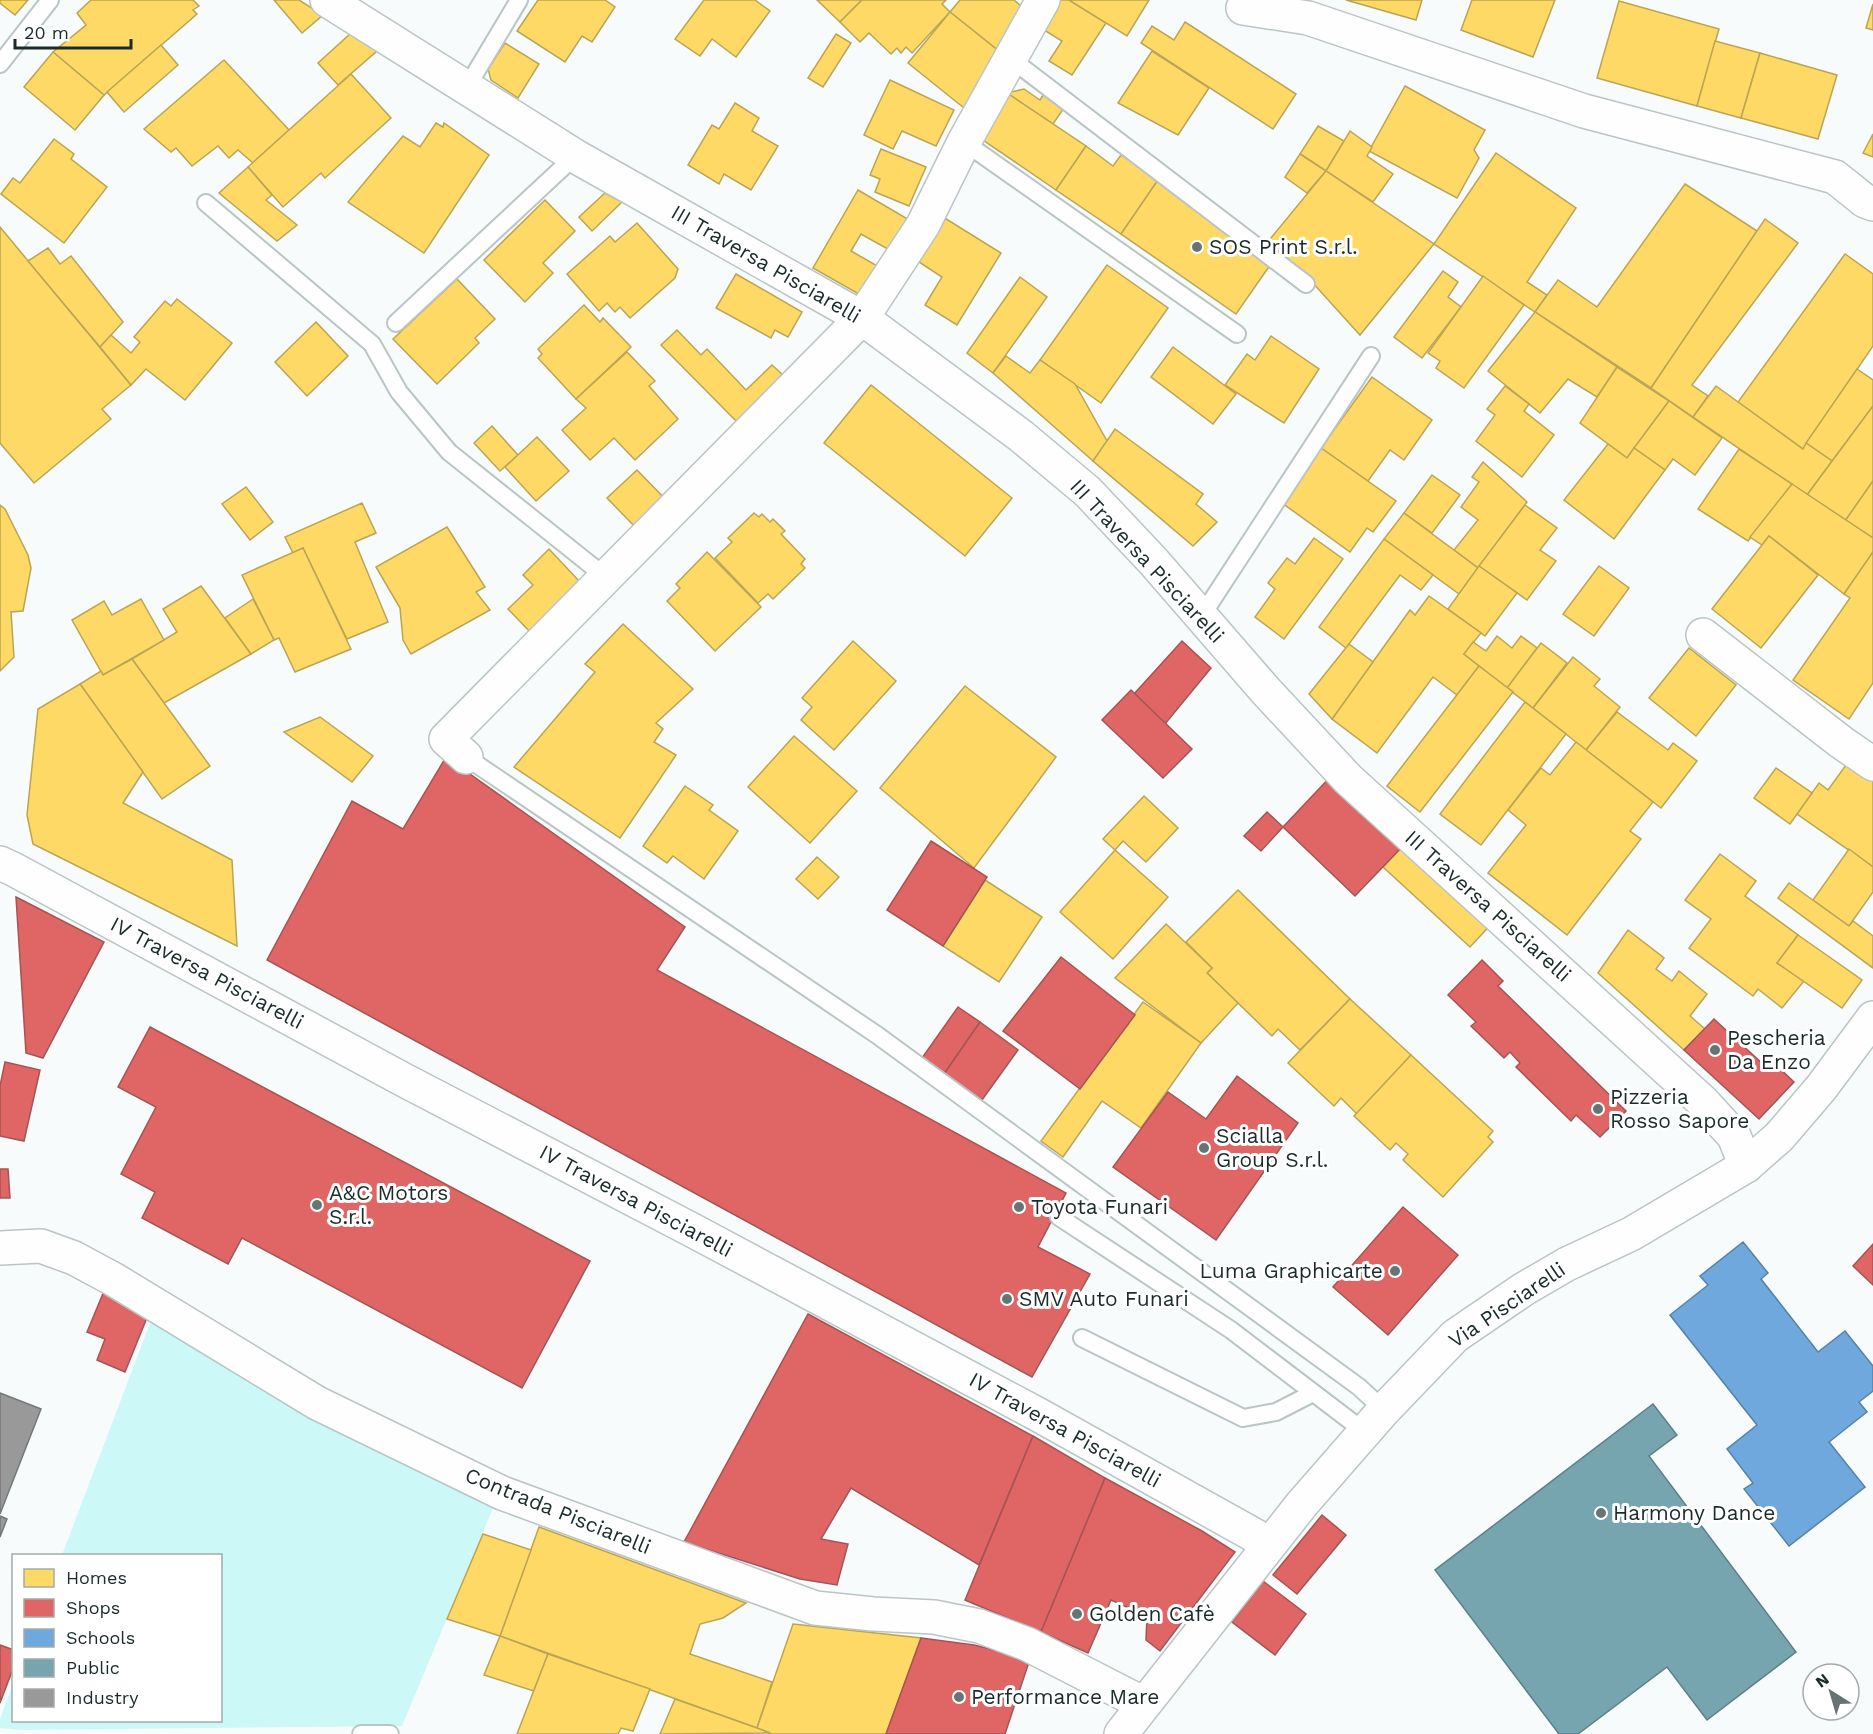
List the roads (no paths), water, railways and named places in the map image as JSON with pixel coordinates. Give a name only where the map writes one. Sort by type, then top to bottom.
[{"type":"street","name":"III Traversa Pisciarelli","points":[[327,0],[575,156],[862,318],[1021,436],[1088,492],[1154,562],[1265,690],[1348,778],[1702,1101],[1734,1136],[1746,1166]]},
{"type":"street","points":[[466,757],[446,740],[862,318],[922,225],[964,142],[1043,0]]},
{"type":"street","points":[[1243,8],[1308,18],[1584,111],[1834,177],[1865,201],[1873,204]]},
{"type":"street","points":[[1703,635],[1841,742],[1873,764]]},
{"type":"street","name":"IV Traversa Pisciarelli","points":[[0,863],[404,1080],[1037,1414],[1270,1544]]},
{"type":"street","name":"Via Pisciarelli","points":[[1121,1734],[1270,1544],[1374,1421],[1455,1336],[1524,1289],[1567,1264],[1631,1234],[1746,1166],[1786,1129],[1821,1088],[1873,1018]]},
{"type":"street","name":"Contrada Pisciarelli","points":[[0,1248],[41,1246],[74,1258],[113,1279],[317,1403],[502,1493],[815,1608],[934,1617],[979,1626],[1028,1644],[1144,1704]]},
{"type":"lane","points":[[0,64],[50,0]]},
{"type":"lane","points":[[467,87],[519,0]]},
{"type":"lane","points":[[1011,59],[1306,284]]},
{"type":"lane","points":[[964,142],[1237,334]]},
{"type":"lane","points":[[396,323],[575,156]]},
{"type":"lane","points":[[206,203],[372,344],[399,392],[449,452],[607,578]]},
{"type":"lane","points":[[1201,617],[1371,356]]},
{"type":"lane","points":[[466,757],[877,1035],[1349,1380],[1374,1421]]},
{"type":"lane","points":[[1059,1217],[1230,1330],[1313,1393],[1374,1421]]},
{"type":"lane","points":[[1082,1338],[1243,1418],[1276,1412],[1313,1393]]},
{"type":"lane","points":[[361,1734],[390,1734]]},
{"type":"place","name":"SOS Print S.r.l.","points":[[1197,247]]},
{"type":"place","name":"Pescheria Da Enzo","points":[[1715,1050]]},
{"type":"place","name":"Pizzeria Rosso Sapore","points":[[1598,1109]]},
{"type":"place","name":"Scialla Group S.r.l.","points":[[1204,1148]]},
{"type":"place","name":"A&C Motors S.r.l.","points":[[317,1205]]},
{"type":"place","name":"Toyota Funari","points":[[1019,1207]]},
{"type":"place","name":"Luma Graphicarte","points":[[1395,1271]]},
{"type":"place","name":"SMV Auto Funari","points":[[1007,1299]]},
{"type":"place","name":"Harmony Dance","points":[[1601,1513]]},
{"type":"place","name":"Golden Cafè","points":[[1077,1614]]},
{"type":"place","name":"Performance Mare","points":[[959,1697]]}]
